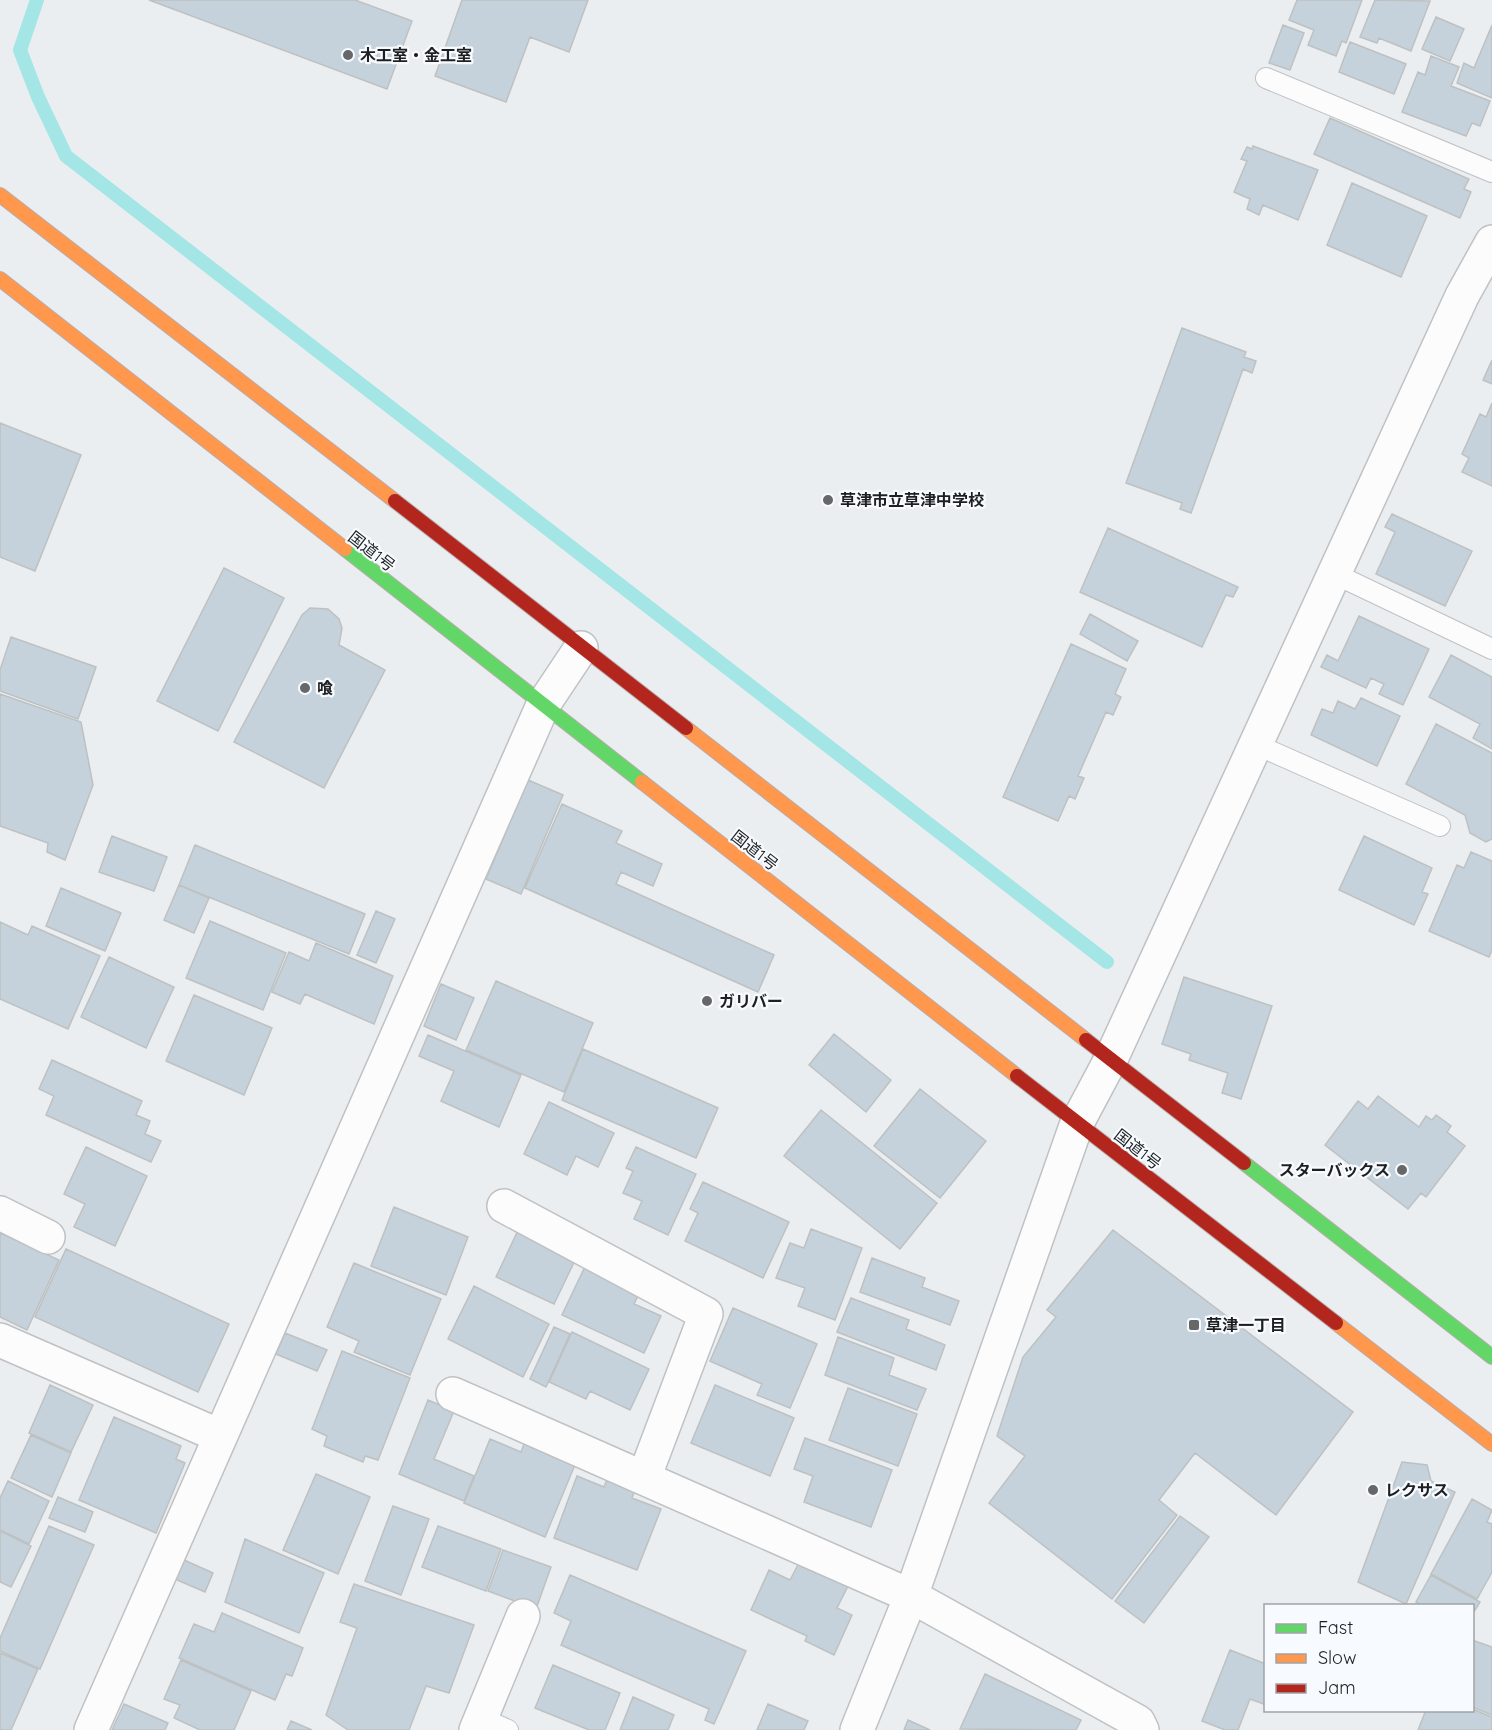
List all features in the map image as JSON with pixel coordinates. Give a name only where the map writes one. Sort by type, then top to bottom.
[{"type":"highway","points":[[0,195],[56,236],[1492,1357]]},
{"type":"highway","name":"国道1号","points":[[0,279],[1077,1123],[1492,1444]]},
{"type":"street","points":[[857,1730],[911,1596],[1077,1123],[1110,1061],[1462,296],[1492,242]]},
{"type":"street","points":[[91,1730],[543,705],[581,648]]},
{"type":"street","points":[[504,1206],[706,1314],[644,1478]]},
{"type":"street","points":[[0,1213],[48,1237]]},
{"type":"street","points":[[0,1340],[220,1436]]},
{"type":"street","points":[[453,1394],[911,1596],[1138,1722],[1142,1730]]},
{"type":"street","points":[[488,1726],[523,1616]]},
{"type":"lane","points":[[1266,78],[1492,172]]},
{"type":"lane","points":[[1335,574],[1492,649]]},
{"type":"lane","points":[[1257,745],[1440,825]]},
{"type":"building","name":"木工室・金工室","points":[[149,0],[355,0],[412,21],[387,89]]},
{"type":"building","points":[[462,0],[588,0],[569,52],[530,37],[506,102],[435,76]]},
{"type":"building","points":[[1297,0],[1362,0],[1346,43],[1342,41],[1336,56],[1308,45],[1314,30],[1289,20]]},
{"type":"building","points":[[1375,0],[1430,1],[1411,51],[1379,38],[1377,43],[1360,37]]},
{"type":"building","points":[[1436,17],[1464,29],[1450,61],[1422,49]]},
{"type":"building","points":[[1283,25],[1304,33],[1290,70],[1269,63]]},
{"type":"building","points":[[1492,25],[1492,98],[1457,83],[1464,63],[1474,68]]},
{"type":"building","points":[[1350,42],[1406,64],[1394,94],[1339,72]]},
{"type":"building","points":[[1431,56],[1459,67],[1451,86],[1490,101],[1480,126],[1472,123],[1466,136],[1402,112],[1418,72],[1425,75]]},
{"type":"building","points":[[1330,118],[1469,179],[1464,189],[1471,192],[1460,218],[1314,154]]},
{"type":"building","points":[[1253,146],[1318,170],[1298,220],[1263,205],[1259,215],[1247,209],[1250,199],[1234,192],[1247,161],[1241,159],[1247,147],[1252,149]]},
{"type":"building","points":[[1352,183],[1427,216],[1401,277],[1327,245]]},
{"type":"building","points":[[1182,328],[1246,352],[1244,357],[1256,361],[1252,373],[1243,369],[1191,513],[1180,509],[1182,503],[1126,483]]},
{"type":"building","points":[[1492,360],[1492,384],[1483,380]]},
{"type":"building","points":[[1492,403],[1492,486],[1462,472],[1469,458],[1462,454],[1480,414],[1486,417]]},
{"type":"building","points":[[0,423],[81,455],[35,571],[0,557]]},
{"type":"building","points":[[1392,514],[1472,551],[1445,606],[1376,574],[1395,532],[1385,527]]},
{"type":"building","points":[[1108,528],[1238,587],[1233,597],[1226,595],[1202,647],[1080,592]]},
{"type":"building","points":[[224,568],[284,598],[218,731],[157,701]]},
{"type":"building","points":[[310,608],[328,609],[339,619],[342,628],[339,645],[385,670],[324,788],[234,742],[302,615]]},
{"type":"building","points":[[1090,614],[1138,641],[1127,661],[1080,634]]},
{"type":"building","points":[[1359,616],[1429,649],[1403,705],[1379,694],[1384,684],[1371,678],[1366,688],[1321,667],[1327,655],[1338,661]]},
{"type":"building","points":[[11,637],[96,667],[78,719],[0,691],[0,670]]},
{"type":"building","points":[[1071,644],[1126,669],[1115,694],[1121,697],[1113,715],[1106,712],[1078,776],[1084,778],[1075,799],[1069,796],[1058,821],[1003,797]]},
{"type":"building","points":[[1451,655],[1492,677],[1492,749],[1473,738],[1480,724],[1429,697]]},
{"type":"building","points":[[0,694],[81,722],[93,785],[65,860],[47,852],[48,843],[0,826]]},
{"type":"building","points":[[1361,698],[1400,716],[1377,766],[1311,735],[1322,709],[1333,713],[1338,701],[1355,709]]},
{"type":"building","points":[[1436,724],[1492,753],[1492,839],[1486,842],[1470,833],[1465,815],[1406,784]]},
{"type":"building","points":[[528,780],[563,795],[521,894],[486,879]]},
{"type":"building","points":[[562,804],[622,831],[616,843],[662,864],[653,886],[621,872],[616,884],[774,955],[758,992],[525,888]]},
{"type":"building","points":[[112,836],[167,857],[154,891],[99,872]]},
{"type":"building","points":[[1364,836],[1432,868],[1422,892],[1428,894],[1414,925],[1339,890]]},
{"type":"building","points":[[195,845],[365,914],[349,954],[179,885]]},
{"type":"building","points":[[1471,852],[1492,861],[1492,950],[1489,957],[1429,931],[1457,865],[1464,868]]},
{"type":"building","points":[[179,885],[209,898],[194,933],[164,920]]},
{"type":"building","points":[[61,888],[121,913],[105,951],[46,926]]},
{"type":"building","points":[[376,911],[395,919],[376,963],[357,955]]},
{"type":"building","points":[[210,921],[286,953],[263,1010],[186,978]]},
{"type":"building","points":[[0,922],[28,935],[32,926],[100,956],[68,1029],[0,999]]},
{"type":"building","points":[[316,943],[393,976],[374,1024],[305,994],[300,1004],[272,992],[289,952],[309,961]]},
{"type":"building","points":[[109,957],[174,987],[146,1048],[81,1017]]},
{"type":"building","points":[[1184,977],[1272,1006],[1241,1099],[1222,1093],[1228,1073],[1189,1060],[1191,1054],[1162,1044]]},
{"type":"building","points":[[496,981],[593,1023],[564,1092],[466,1050]]},
{"type":"building","points":[[441,984],[474,998],[456,1040],[424,1026]]},
{"type":"building","points":[[194,995],[272,1028],[244,1095],[166,1061]]},
{"type":"building","points":[[834,1034],[891,1080],[866,1112],[809,1065]]},
{"type":"building","points":[[428,1035],[521,1075],[499,1127],[441,1101],[454,1071],[419,1056]]},
{"type":"building","points":[[583,1049],[718,1108],[696,1158],[562,1100]]},
{"type":"building","points":[[52,1060],[142,1101],[136,1115],[150,1121],[145,1134],[161,1141],[151,1162],[46,1115],[54,1096],[39,1089]]},
{"type":"building","points":[[920,1089],[986,1141],[940,1198],[874,1146]]},
{"type":"building","name":"スターバックス","points":[[1378,1096],[1419,1127],[1426,1116],[1432,1120],[1436,1115],[1451,1126],[1447,1132],[1465,1146],[1426,1197],[1421,1193],[1408,1209],[1325,1145],[1358,1101],[1368,1109]]},
{"type":"building","points":[[549,1102],[614,1133],[598,1167],[576,1156],[567,1175],[524,1154]]},
{"type":"building","points":[[821,1110],[937,1203],[900,1249],[784,1156]]},
{"type":"building","points":[[86,1147],[147,1176],[115,1246],[74,1227],[85,1204],[64,1194]]},
{"type":"building","points":[[636,1147],[696,1174],[668,1235],[634,1219],[642,1201],[623,1193],[633,1171],[626,1168]]},
{"type":"building","points":[[703,1182],[789,1222],[763,1278],[685,1241],[698,1213],[690,1209]]},
{"type":"building","points":[[394,1207],[468,1237],[446,1295],[371,1266]]},
{"type":"building","points":[[521,1224],[579,1252],[554,1304],[496,1277]]},
{"type":"building","points":[[811,1229],[862,1248],[835,1320],[798,1306],[805,1288],[776,1278],[790,1243],[804,1248]]},
{"type":"building","points":[[1113,1230],[1353,1412],[1276,1515],[1195,1453],[1159,1500],[1177,1515],[1112,1599],[989,1503],[1025,1456],[997,1436],[1023,1357],[1056,1317],[1047,1310]]},
{"type":"building","points":[[0,1233],[59,1260],[27,1330],[0,1317]]},
{"type":"building","points":[[66,1249],[229,1324],[198,1392],[35,1317]]},
{"type":"building","points":[[590,1256],[645,1282],[634,1304],[661,1316],[644,1353],[562,1315]]},
{"type":"building","points":[[872,1258],[925,1278],[922,1287],[959,1301],[950,1325],[860,1292]]},
{"type":"building","points":[[354,1263],[441,1299],[410,1375],[354,1352],[359,1341],[327,1327]]},
{"type":"building","points":[[474,1286],[549,1324],[523,1377],[448,1339]]},
{"type":"building","points":[[851,1298],[909,1320],[906,1329],[945,1345],[936,1370],[837,1332]]},
{"type":"building","points":[[733,1308],[817,1344],[790,1408],[757,1395],[762,1384],[710,1361]]},
{"type":"building","points":[[554,1327],[570,1334],[546,1387],[530,1379]]},
{"type":"building","points":[[572,1332],[649,1369],[630,1410],[590,1391],[586,1399],[549,1382]]},
{"type":"building","points":[[285,1333],[327,1350],[317,1371],[276,1354]]},
{"type":"building","points":[[838,1337],[894,1358],[889,1375],[926,1389],[917,1410],[825,1375]]},
{"type":"building","points":[[342,1351],[410,1378],[378,1460],[365,1456],[363,1462],[324,1446],[327,1436],[312,1429]]},
{"type":"building","points":[[50,1385],[93,1405],[71,1452],[29,1433]]},
{"type":"building","points":[[715,1385],[794,1418],[770,1476],[691,1443]]},
{"type":"building","points":[[848,1388],[917,1414],[898,1466],[829,1440]]},
{"type":"building","points":[[428,1400],[454,1411],[434,1459],[474,1476],[464,1501],[399,1474]]},
{"type":"building","points":[[114,1417],[181,1446],[176,1459],[185,1463],[156,1533],[79,1500]]},
{"type":"building","points":[[31,1435],[71,1453],[52,1497],[11,1478]]},
{"type":"building","points":[[805,1438],[892,1470],[871,1527],[804,1502],[813,1476],[794,1469]]},
{"type":"building","points":[[490,1439],[521,1452],[526,1439],[577,1460],[545,1537],[464,1503]]},
{"type":"building","points":[[1402,1462],[1427,1465],[1431,1481],[1455,1492],[1406,1604],[1358,1582]]},
{"type":"building","points":[[316,1474],[370,1497],[338,1574],[283,1550]]},
{"type":"building","points":[[577,1476],[604,1487],[608,1477],[636,1487],[632,1498],[661,1509],[637,1570],[554,1538]]},
{"type":"building","points":[[8,1481],[49,1501],[29,1544],[0,1530],[0,1498]]},
{"type":"building","points":[[58,1497],[93,1512],[85,1532],[49,1518]]},
{"type":"building","points":[[1472,1499],[1492,1510],[1487,1522],[1492,1524],[1492,1572],[1477,1599],[1431,1574]]},
{"type":"building","points":[[393,1506],[429,1519],[401,1595],[365,1581]]},
{"type":"building","points":[[1180,1516],[1209,1537],[1144,1623],[1115,1601]]},
{"type":"building","points":[[49,1526],[94,1545],[40,1669],[0,1651],[0,1638]]},
{"type":"building","points":[[438,1526],[501,1549],[486,1591],[422,1567]]},
{"type":"building","points":[[0,1531],[31,1546],[11,1587],[0,1582]]},
{"type":"building","points":[[245,1539],[324,1573],[299,1633],[225,1602]]},
{"type":"building","points":[[503,1550],[551,1567],[536,1609],[488,1591]]},
{"type":"building","points":[[184,1560],[213,1573],[205,1592],[175,1579]]},
{"type":"building","points":[[799,1563],[848,1586],[837,1608],[852,1615],[834,1655],[805,1641],[807,1636],[751,1610],[769,1570],[790,1580]]},
{"type":"building","points":[[570,1575],[746,1651],[714,1724],[705,1720],[709,1709],[561,1645],[571,1621],[554,1613]]},
{"type":"building","points":[[1431,1575],[1480,1602],[1474,1612],[1474,1604],[1420,1604],[1416,1602]]},
{"type":"building","points":[[354,1584],[474,1625],[449,1693],[426,1686],[409,1730],[348,1730],[326,1715],[357,1628],[340,1622]]},
{"type":"building","points":[[222,1613],[303,1648],[292,1676],[286,1674],[275,1700],[179,1658],[194,1624],[214,1632]]},
{"type":"building","points":[[1474,1641],[1492,1647],[1492,1715],[1474,1708]]},
{"type":"building","points":[[1230,1650],[1264,1663],[1264,1704],[1250,1699],[1238,1730],[1225,1730],[1202,1721]]},
{"type":"building","points":[[0,1653],[38,1669],[11,1730],[0,1730]]},
{"type":"building","points":[[181,1660],[251,1691],[234,1730],[200,1730],[174,1718],[180,1705],[164,1699]]},
{"type":"building","points":[[553,1665],[620,1693],[605,1730],[589,1730],[535,1708]]},
{"type":"building","points":[[985,1674],[1081,1720],[1076,1730],[960,1729]]},
{"type":"building","points":[[633,1697],[674,1715],[668,1730],[620,1730]]},
{"type":"building","points":[[124,1704],[168,1723],[165,1730],[112,1730]]},
{"type":"building","points":[[768,1704],[808,1721],[804,1730],[757,1730]]},
{"type":"building","points":[[1474,1710],[1492,1717],[1492,1730],[1418,1730],[1425,1712],[1474,1712]]},
{"type":"building","points":[[908,1720],[930,1730],[904,1730]]},
{"type":"building","points":[[291,1721],[312,1730],[287,1730]]},
{"type":"waterway","points":[[37,0],[20,50],[38,97],[66,156],[1107,962]]},
{"type":"traffic: fast","points":[[345,549],[642,782]]},
{"type":"traffic: fast","points":[[1244,1163],[1492,1357]]},
{"type":"traffic: slow","points":[[0,195],[395,501]]},
{"type":"traffic: slow","points":[[0,279],[345,549]]},
{"type":"traffic: slow","points":[[686,728],[1086,1040]]},
{"type":"traffic: slow","points":[[642,782],[1017,1076]]},
{"type":"traffic: slow","points":[[1336,1323],[1492,1444]]},
{"type":"traffic: jam","points":[[395,501],[686,728]]},
{"type":"traffic: jam","points":[[1086,1040],[1244,1163]]},
{"type":"traffic: jam","points":[[1017,1076],[1336,1323]]},
{"type":"place","name":"木工室・金工室","points":[[348,55]]},
{"type":"place","name":"草津市立草津中学校","points":[[828,500]]},
{"type":"place","name":"喰","points":[[305,688]]},
{"type":"place","name":"ガリバー","points":[[707,1001]]},
{"type":"place","name":"スターバックス","points":[[1402,1170]]},
{"type":"place","name":"草津一丁目","points":[[1194,1325]]},
{"type":"place","name":"レクサス","points":[[1373,1490]]}]
